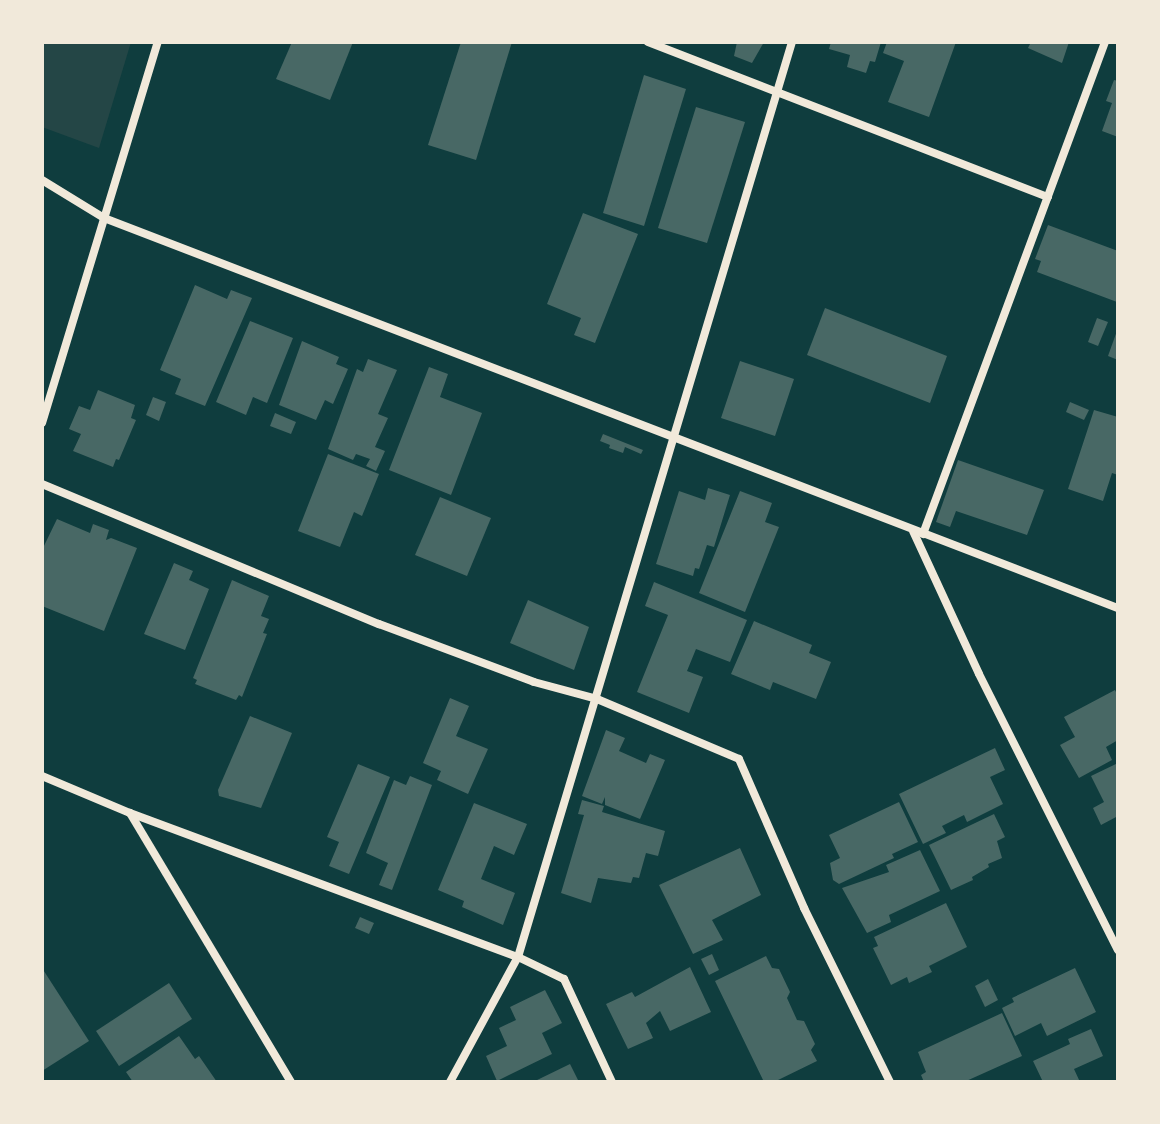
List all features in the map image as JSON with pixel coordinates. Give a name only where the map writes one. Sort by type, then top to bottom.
[{"type":"street","points":[[42,423],[158,42]]},
{"type":"street","points":[[648,42],[1048,197]]},
{"type":"street","points":[[450,1082],[518,957],[792,42]]},
{"type":"street","points":[[923,534],[1105,42]]},
{"type":"street","points":[[42,180],[104,218],[1118,608]]},
{"type":"street","points":[[42,484],[379,624],[534,682],[597,699],[739,759],[804,908],[890,1082]]},
{"type":"street","points":[[913,530],[979,674],[1118,950]]},
{"type":"street","points":[[42,776],[130,813],[518,957],[564,979],[612,1082]]},
{"type":"street","points":[[130,813],[291,1082]]},
{"type":"shaded area","points":[[42,42],[131,42],[99,148],[42,127]]},
{"type":"building","points":[[292,42],[353,42],[330,100],[276,79]]},
{"type":"building","points":[[461,42],[512,42],[476,160],[428,145]]},
{"type":"building","points":[[737,42],[764,42],[752,63],[734,56]]},
{"type":"building","points":[[831,42],[881,42],[875,62],[870,61],[866,73],[847,67],[850,55],[829,49]]},
{"type":"building","points":[[887,42],[956,42],[929,117],[888,102],[904,61],[883,53]]},
{"type":"building","points":[[1031,42],[1069,42],[1062,63],[1028,48]]},
{"type":"building","points":[[644,75],[686,89],[644,226],[603,213]]},
{"type":"building","points":[[1114,80],[1118,81],[1118,137],[1102,131],[1112,103],[1106,101]]},
{"type":"building","points":[[696,107],[745,122],[707,243],[658,228]]},
{"type":"building","points":[[583,213],[638,234],[595,343],[574,335],[581,318],[547,304]]},
{"type":"building","points":[[1048,225],[1118,251],[1117,302],[1037,272],[1041,261],[1035,259]]},
{"type":"building","points":[[195,285],[227,299],[231,290],[252,298],[205,406],[175,394],[181,379],[160,370]]},
{"type":"building","points":[[825,308],[947,356],[930,403],[807,355]]},
{"type":"building","points":[[1097,318],[1108,322],[1098,346],[1088,342]]},
{"type":"building","points":[[250,321],[293,338],[267,403],[253,397],[246,415],[216,402]]},
{"type":"building","points":[[1118,328],[1118,360],[1108,356]]},
{"type":"building","points":[[302,341],[339,357],[336,364],[348,369],[333,404],[325,400],[316,420],[279,405]]},
{"type":"building","points":[[368,359],[397,370],[378,414],[388,418],[375,447],[385,451],[376,471],[366,466],[370,459],[356,454],[353,460],[328,449],[357,369],[363,372]]},
{"type":"building","points":[[740,361],[794,379],[775,436],[721,418]]},
{"type":"building","points":[[429,367],[448,374],[440,397],[482,413],[451,495],[389,470]]},
{"type":"building","points":[[98,390],[135,405],[131,418],[136,420],[113,467],[73,451],[81,434],[69,429],[79,406],[90,410]]},
{"type":"building","points":[[153,397],[166,402],[159,421],[146,415]]},
{"type":"building","points":[[1070,402],[1089,410],[1084,420],[1066,412]]},
{"type":"building","points":[[1094,410],[1118,417],[1118,475],[1112,473],[1103,501],[1068,489]]},
{"type":"building","points":[[275,413],[296,422],[291,434],[270,426]]},
{"type":"building","points":[[603,434],[643,450],[641,454],[625,447],[623,453],[609,448],[610,445],[600,441]]},
{"type":"building","points":[[328,454],[379,474],[362,516],[354,512],[340,547],[298,531]]},
{"type":"building","points":[[958,460],[1044,490],[1027,535],[956,511],[950,527],[936,522]]},
{"type":"building","points":[[708,488],[730,495],[714,547],[707,545],[699,569],[695,568],[693,576],[656,564],[679,491],[705,500]]},
{"type":"building","points":[[740,491],[772,503],[765,522],[779,527],[745,612],[699,593]]},
{"type":"building","points":[[440,497],[491,518],[467,576],[415,555]]},
{"type":"building","points":[[57,519],[90,533],[93,524],[109,530],[106,540],[111,538],[137,548],[104,631],[42,606],[42,550]]},
{"type":"building","points":[[174,563],[193,571],[189,580],[209,589],[185,650],[144,634]]},
{"type":"building","points":[[232,580],[269,596],[261,616],[269,619],[263,633],[267,634],[242,697],[239,695],[236,700],[195,684],[197,680],[193,678]]},
{"type":"building","points":[[654,582],[747,620],[730,662],[696,649],[687,671],[703,677],[689,713],[637,692],[668,615],[645,606]]},
{"type":"building","points":[[528,600],[589,627],[574,670],[510,643]]},
{"type":"building","points":[[754,621],[812,645],[809,653],[831,662],[816,699],[773,682],[770,690],[731,674]]},
{"type":"building","points":[[1115,690],[1118,696],[1118,740],[1106,747],[1112,760],[1079,778],[1060,745],[1075,737],[1064,717]]},
{"type":"building","points":[[450,698],[469,706],[456,736],[488,749],[468,794],[437,780],[441,771],[423,763]]},
{"type":"building","points":[[250,716],[292,733],[261,808],[219,796],[218,790]]},
{"type":"building","points":[[606,730],[625,738],[619,751],[646,763],[650,754],[665,760],[640,819],[605,805],[605,797],[602,804],[582,796]]},
{"type":"building","points":[[995,748],[1005,770],[990,777],[1003,804],[967,822],[964,815],[942,826],[946,833],[923,844],[899,794]]},
{"type":"building","points":[[1118,763],[1118,816],[1101,825],[1093,808],[1104,802],[1091,776]]},
{"type":"building","points":[[358,764],[390,777],[349,874],[329,866],[339,842],[327,837]]},
{"type":"building","points":[[410,776],[432,785],[392,890],[379,885],[388,863],[366,853],[394,780],[406,785]]},
{"type":"building","points":[[582,800],[604,806],[602,812],[665,831],[658,856],[646,853],[639,878],[633,877],[631,883],[598,878],[591,903],[561,893],[584,815],[578,814]]},
{"type":"building","points":[[899,802],[918,842],[892,854],[894,858],[839,884],[833,880],[830,863],[840,858],[829,835]]},
{"type":"building","points":[[474,803],[527,824],[514,855],[494,846],[481,879],[515,893],[503,925],[462,907],[464,901],[438,890]]},
{"type":"building","points":[[994,814],[1005,837],[997,841],[1002,858],[988,864],[989,867],[972,877],[973,880],[951,890],[929,845]]},
{"type":"building","points":[[740,848],[761,895],[712,920],[723,940],[693,954],[659,885]]},
{"type":"building","points":[[920,850],[940,891],[889,915],[891,922],[867,933],[842,888],[889,872],[886,865]]},
{"type":"building","points":[[946,903],[967,947],[929,966],[932,972],[909,983],[907,977],[891,985],[873,948],[878,946],[874,937]]},
{"type":"building","points":[[360,917],[374,923],[369,934],[355,928]]},
{"type":"building","points":[[712,954],[719,970],[709,975],[701,959]]},
{"type":"building","points":[[766,956],[772,968],[779,969],[790,992],[787,998],[797,1020],[804,1021],[815,1044],[811,1050],[817,1061],[774,1082],[764,1082],[715,981]]},
{"type":"building","points":[[690,967],[711,1012],[670,1031],[660,1011],[646,1023],[653,1038],[628,1049],[606,1004],[632,992],[635,997]]},
{"type":"building","points":[[42,968],[89,1041],[42,1071]]},
{"type":"building","points":[[1075,968],[1096,1012],[1047,1036],[1041,1023],[1015,1036],[1002,1008],[1014,1002],[1012,998]]},
{"type":"building","points":[[988,979],[998,1000],[985,1007],[975,986]]},
{"type":"building","points":[[169,983],[192,1019],[119,1066],[96,1031]]},
{"type":"building","points":[[545,990],[562,1023],[542,1033],[552,1054],[497,1081],[486,1056],[507,1046],[499,1028],[516,1020],[510,1007]]},
{"type":"building","points":[[1002,1013],[1022,1056],[964,1082],[924,1082],[921,1075],[926,1072],[918,1052]]},
{"type":"building","points":[[1091,1029],[1103,1056],[1074,1069],[1080,1082],[1043,1082],[1033,1061],[1070,1044],[1068,1039]]},
{"type":"building","points":[[179,1036],[195,1059],[199,1056],[217,1082],[133,1082],[126,1072]]},
{"type":"building","points":[[570,1064],[579,1082],[533,1082]]}]
